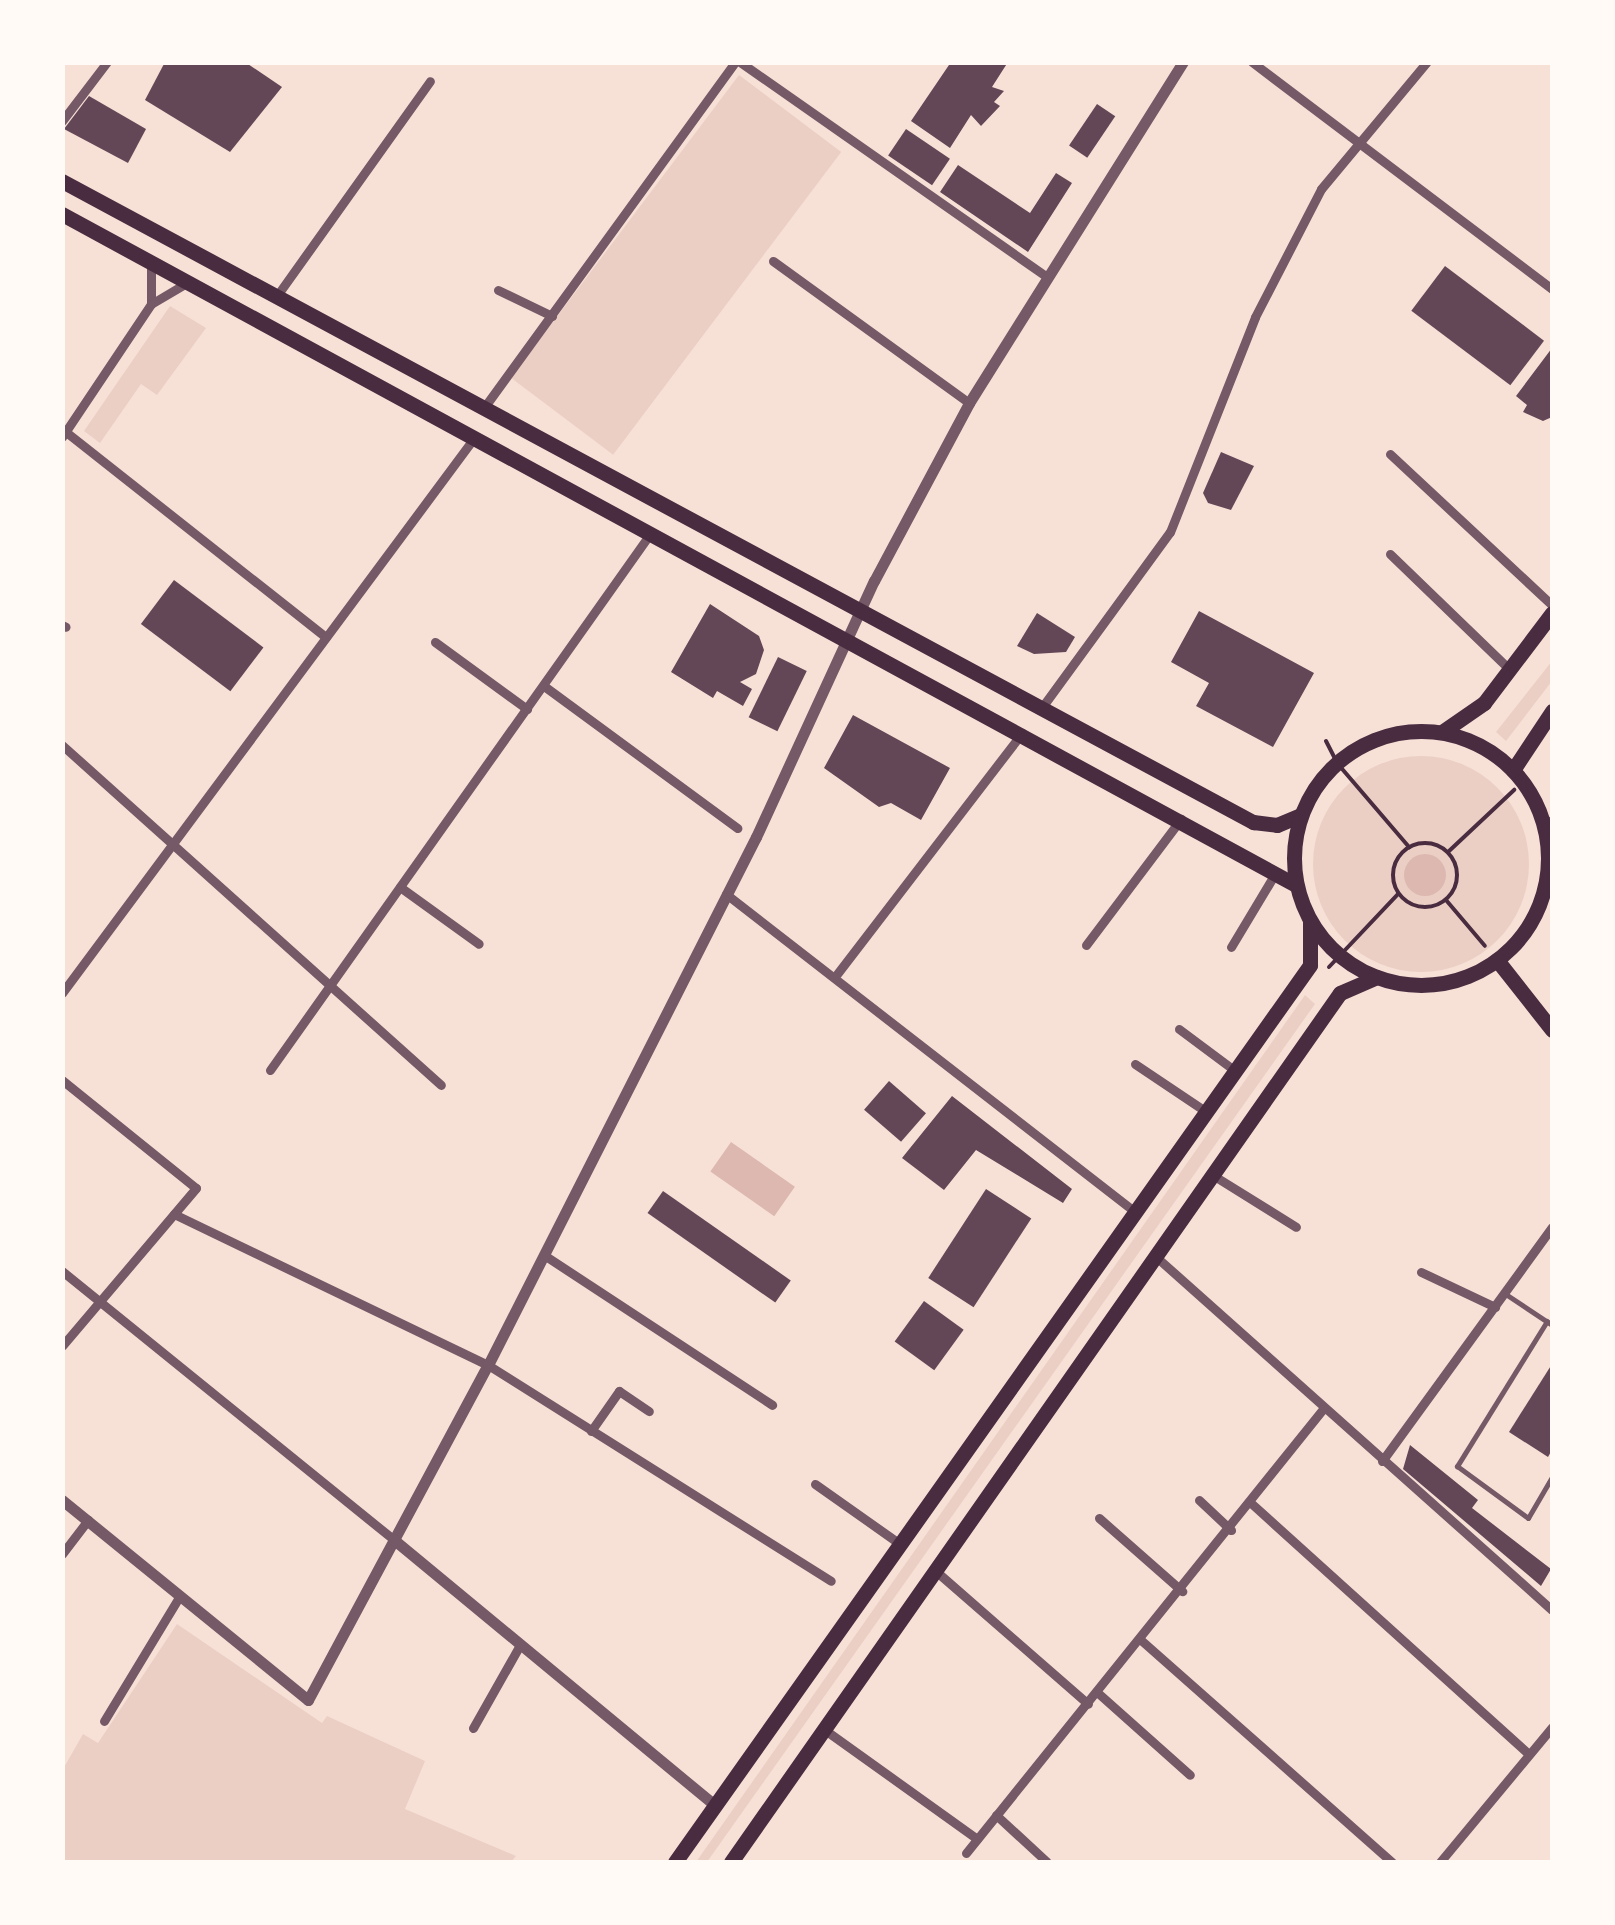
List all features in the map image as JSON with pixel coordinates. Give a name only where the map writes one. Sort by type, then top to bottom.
[{"type":"main road","points":[[62,181],[858,614],[1253,822],[1277,825],[1301,815]]},
{"type":"main road","points":[[62,214],[652,532],[845,642],[1182,818],[1296,885]]},
{"type":"main road","points":[[1442,732],[1492,752],[1518,776],[1548,822],[1543,895],[1517,942],[1497,960],[1460,979],[1418,985],[1377,977],[1338,954],[1310,921],[1296,885],[1301,815],[1337,763],[1372,741],[1442,732],[1484,702],[1552,613]]},
{"type":"main road","points":[[1518,776],[1552,711]]},
{"type":"main road","points":[[675,1862],[1310,966],[1310,921]]},
{"type":"main road","points":[[1497,960],[1552,1030]]},
{"type":"main road","points":[[732,1862],[938,1573],[1154,1255],[1340,993],[1377,977]]},
{"type":"street","points":[[62,121],[107,62]]},
{"type":"street","points":[[62,1500],[308,1700],[488,1366],[726,894],[858,614],[970,403],[1183,62]]},
{"type":"street","points":[[1252,62],[1360,140],[1552,290]]},
{"type":"street","points":[[1040,710],[1170,532],[1255,317],[1322,189],[1426,62]]},
{"type":"street","points":[[483,409],[732,64],[1048,278]]},
{"type":"street","points":[[276,296],[430,81]]},
{"type":"street","points":[[150,304],[151,262]]},
{"type":"street","points":[[773,262],[970,403]]},
{"type":"street","points":[[189,282],[150,304],[64,434],[326,638]]},
{"type":"street","points":[[498,290],[552,316]]},
{"type":"street","points":[[62,993],[474,438]]},
{"type":"street","points":[[1390,454],[1552,605]]},
{"type":"street","points":[[270,1070],[652,532]]},
{"type":"street","points":[[1390,554],[1510,670]]},
{"type":"street","points":[[435,642],[528,709]]},
{"type":"street","points":[[544,686],[736,828]]},
{"type":"street","points":[[837,974],[1022,733]]},
{"type":"street","points":[[62,745],[170,848],[331,984],[441,1085]]},
{"type":"street","points":[[1086,945],[1182,818]]},
{"type":"street","points":[[1231,946],[1276,872]]},
{"type":"street","points":[[400,887],[479,944]]},
{"type":"street","points":[[726,894],[837,974],[1134,1210]]},
{"type":"street","points":[[1179,1029],[1234,1070]]},
{"type":"street","points":[[1135,1064],[1205,1111]]},
{"type":"street","points":[[62,1080],[196,1188],[62,1346]]},
{"type":"street","points":[[1211,1174],[1296,1227]]},
{"type":"street","points":[[174,1214],[488,1366],[831,1581]]},
{"type":"street","points":[[1382,1461],[1552,1227]]},
{"type":"street","points":[[544,1255],[772,1405]]},
{"type":"street","points":[[1154,1255],[1552,1610]]},
{"type":"street","points":[[62,1270],[103,1299],[716,1806]]},
{"type":"street","points":[[1421,1272],[1494,1307]]},
{"type":"street","points":[[591,1430],[620,1391],[648,1411]]},
{"type":"street","points":[[966,1853],[1252,1504],[1323,1409]]},
{"type":"street","points":[[816,1484],[900,1544]]},
{"type":"street","points":[[1198,1500],[1231,1530]]},
{"type":"street","points":[[1252,1504],[1528,1753]]},
{"type":"street","points":[[1099,1518],[1182,1590]]},
{"type":"street","points":[[62,1554],[88,1520]]},
{"type":"street","points":[[938,1573],[1088,1704]]},
{"type":"street","points":[[104,1721],[179,1596]]},
{"type":"street","points":[[1142,1640],[1392,1862]]},
{"type":"street","points":[[473,1728],[520,1644]]},
{"type":"street","points":[[1098,1693],[1190,1776]]},
{"type":"street","points":[[1440,1862],[1552,1727]]},
{"type":"street","points":[[825,1730],[976,1840]]},
{"type":"street","points":[[996,1815],[1047,1862]]},
{"type":"lane","points":[[1504,1293],[1550,1323],[1457,1466],[1528,1518],[1552,1477]]},
{"type":"path","points":[[1326,741],[1337,763],[1408,847]]},
{"type":"path","points":[[1448,852],[1518,776]]},
{"type":"path","points":[[1429,843],[1448,852],[1457,872],[1446,900],[1426,908],[1398,894],[1392,873],[1408,847],[1429,843]]},
{"type":"path","points":[[1328,969],[1398,894]]},
{"type":"path","points":[[1446,900],[1497,960]]},
{"type":"shaded area","points":[[739,75],[841,152],[613,455],[511,378]]},
{"type":"shaded area","points":[[170,306],[206,328],[157,395],[141,384],[100,443],[84,431]]},
{"type":"shaded area","points":[[1552,661],[1552,681],[1506,741],[1496,732]]},
{"type":"shaded area","points":[[1421,756],[1462,764],[1497,788],[1521,823],[1529,864],[1521,905],[1497,940],[1462,964],[1421,972],[1380,964],[1345,940],[1321,905],[1313,864],[1321,823],[1345,788],[1380,764]]},
{"type":"shaded area","points":[[1425,854],[1440,860],[1446,875],[1440,890],[1425,896],[1410,890],[1404,875],[1410,860]]},
{"type":"shaded area","points":[[1305,995],[1315,1004],[707,1862],[696,1862]]},
{"type":"shaded area","points":[[731,1142],[795,1187],[774,1216],[710,1171]]},
{"type":"shaded area","points":[[177,1624],[322,1723],[327,1716],[425,1761],[405,1809],[516,1856],[511,1862],[63,1862],[63,1769],[83,1734],[98,1743]]},
{"type":"building","points":[[165,62],[245,62],[282,87],[230,152],[145,100]]},
{"type":"building","points":[[951,62],[1008,62],[992,87],[1004,91],[994,102],[1000,106],[981,126],[971,115],[950,148],[911,121]]},
{"type":"building","points":[[89,96],[146,129],[128,163],[64,129]]},
{"type":"building","points":[[1097,104],[1115,116],[1087,158],[1069,145]]},
{"type":"building","points":[[906,129],[950,159],[932,185],[888,156]]},
{"type":"building","points":[[958,165],[1030,213],[1056,173],[1072,183],[1028,252],[940,192]]},
{"type":"building","points":[[1445,266],[1544,341],[1510,385],[1411,311]]},
{"type":"building","points":[[1552,348],[1552,417],[1543,421],[1523,412],[1527,405],[1516,396]]},
{"type":"building","points":[[1221,452],[1254,466],[1231,510],[1208,503],[1203,493]]},
{"type":"building","points":[[174,580],[263,647],[230,691],[141,624]]},
{"type":"building","points":[[710,604],[759,636],[764,650],[756,674],[740,682],[752,689],[743,706],[717,691],[713,698],[671,672]]},
{"type":"building","points":[[1199,611],[1314,673],[1273,747],[1196,706],[1209,683],[1171,662]]},
{"type":"building","points":[[1037,613],[1075,637],[1066,652],[1034,654],[1017,646]]},
{"type":"building","points":[[778,657],[807,671],[777,731],[749,717]]},
{"type":"building","points":[[853,715],[950,768],[921,820],[891,803],[879,807],[824,768]]},
{"type":"building","points":[[889,1081],[926,1113],[901,1142],[864,1110]]},
{"type":"building","points":[[952,1096],[1072,1189],[1063,1203],[976,1150],[944,1190],[902,1158]]},
{"type":"building","points":[[986,1189],[1031,1218],[974,1307],[928,1278]]},
{"type":"building","points":[[663,1191],[791,1280],[775,1303],[648,1213]]},
{"type":"building","points":[[924,1301],[964,1330],[934,1370],[895,1341]]},
{"type":"building","points":[[1552,1364],[1552,1450],[1548,1457],[1509,1432]]},
{"type":"building","points":[[1410,1445],[1478,1500],[1472,1508],[1551,1569],[1541,1586],[1403,1469]]}]
